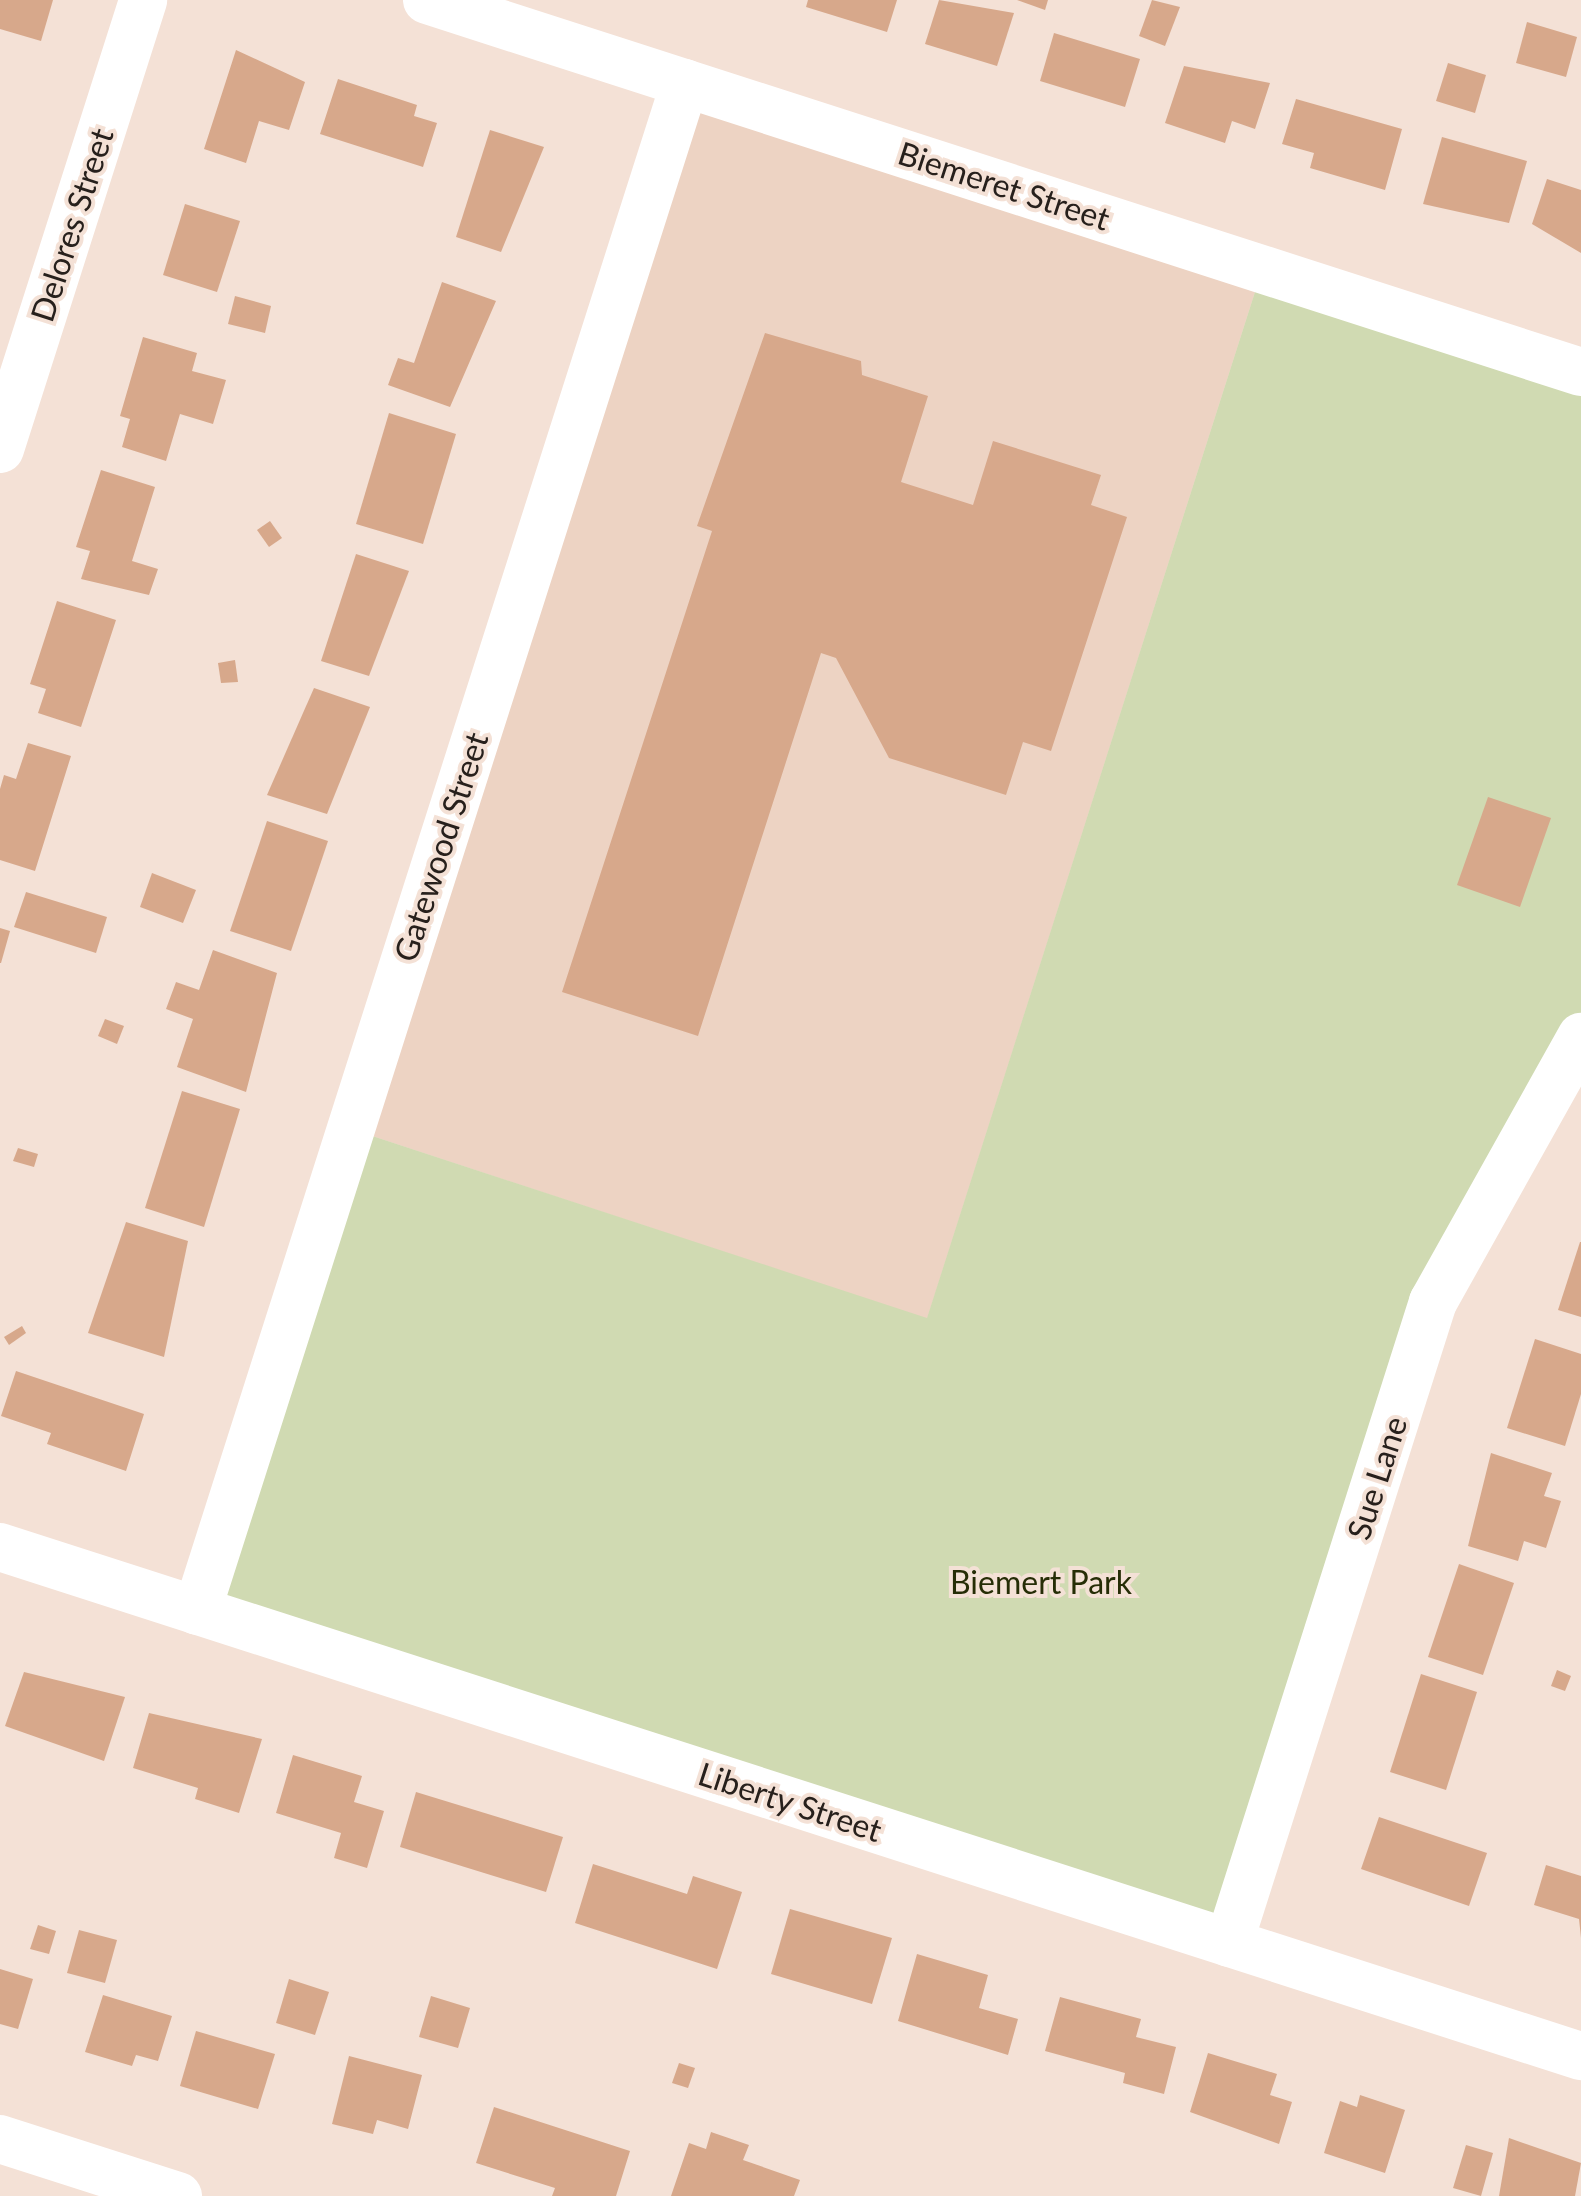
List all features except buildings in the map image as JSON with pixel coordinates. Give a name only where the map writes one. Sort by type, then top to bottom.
[{"type":"street","name":"Delores Street","points":[[0,450],[143,0]]},
{"type":"street","name":"Biemeret Street","points":[[427,0],[1581,372]]},
{"type":"street","name":"Gatewood Street","points":[[197,1611],[685,84]]},
{"type":"street","name":"Sue Lane","points":[[1229,1943],[1432,1302],[1581,1037]]},
{"type":"street","name":"Liberty Street","points":[[0,1547],[1581,2056]]},
{"type":"street","points":[[0,2139],[178,2196]]},
{"type":"shaded area","points":[[685,83],[1262,270],[927,1319],[351,1129]]},
{"type":"green space","name":"Biemert Park","points":[[1262,270],[1581,372],[1581,1037],[1433,1302],[1229,1943],[197,1611],[351,1129],[927,1318]]}]
